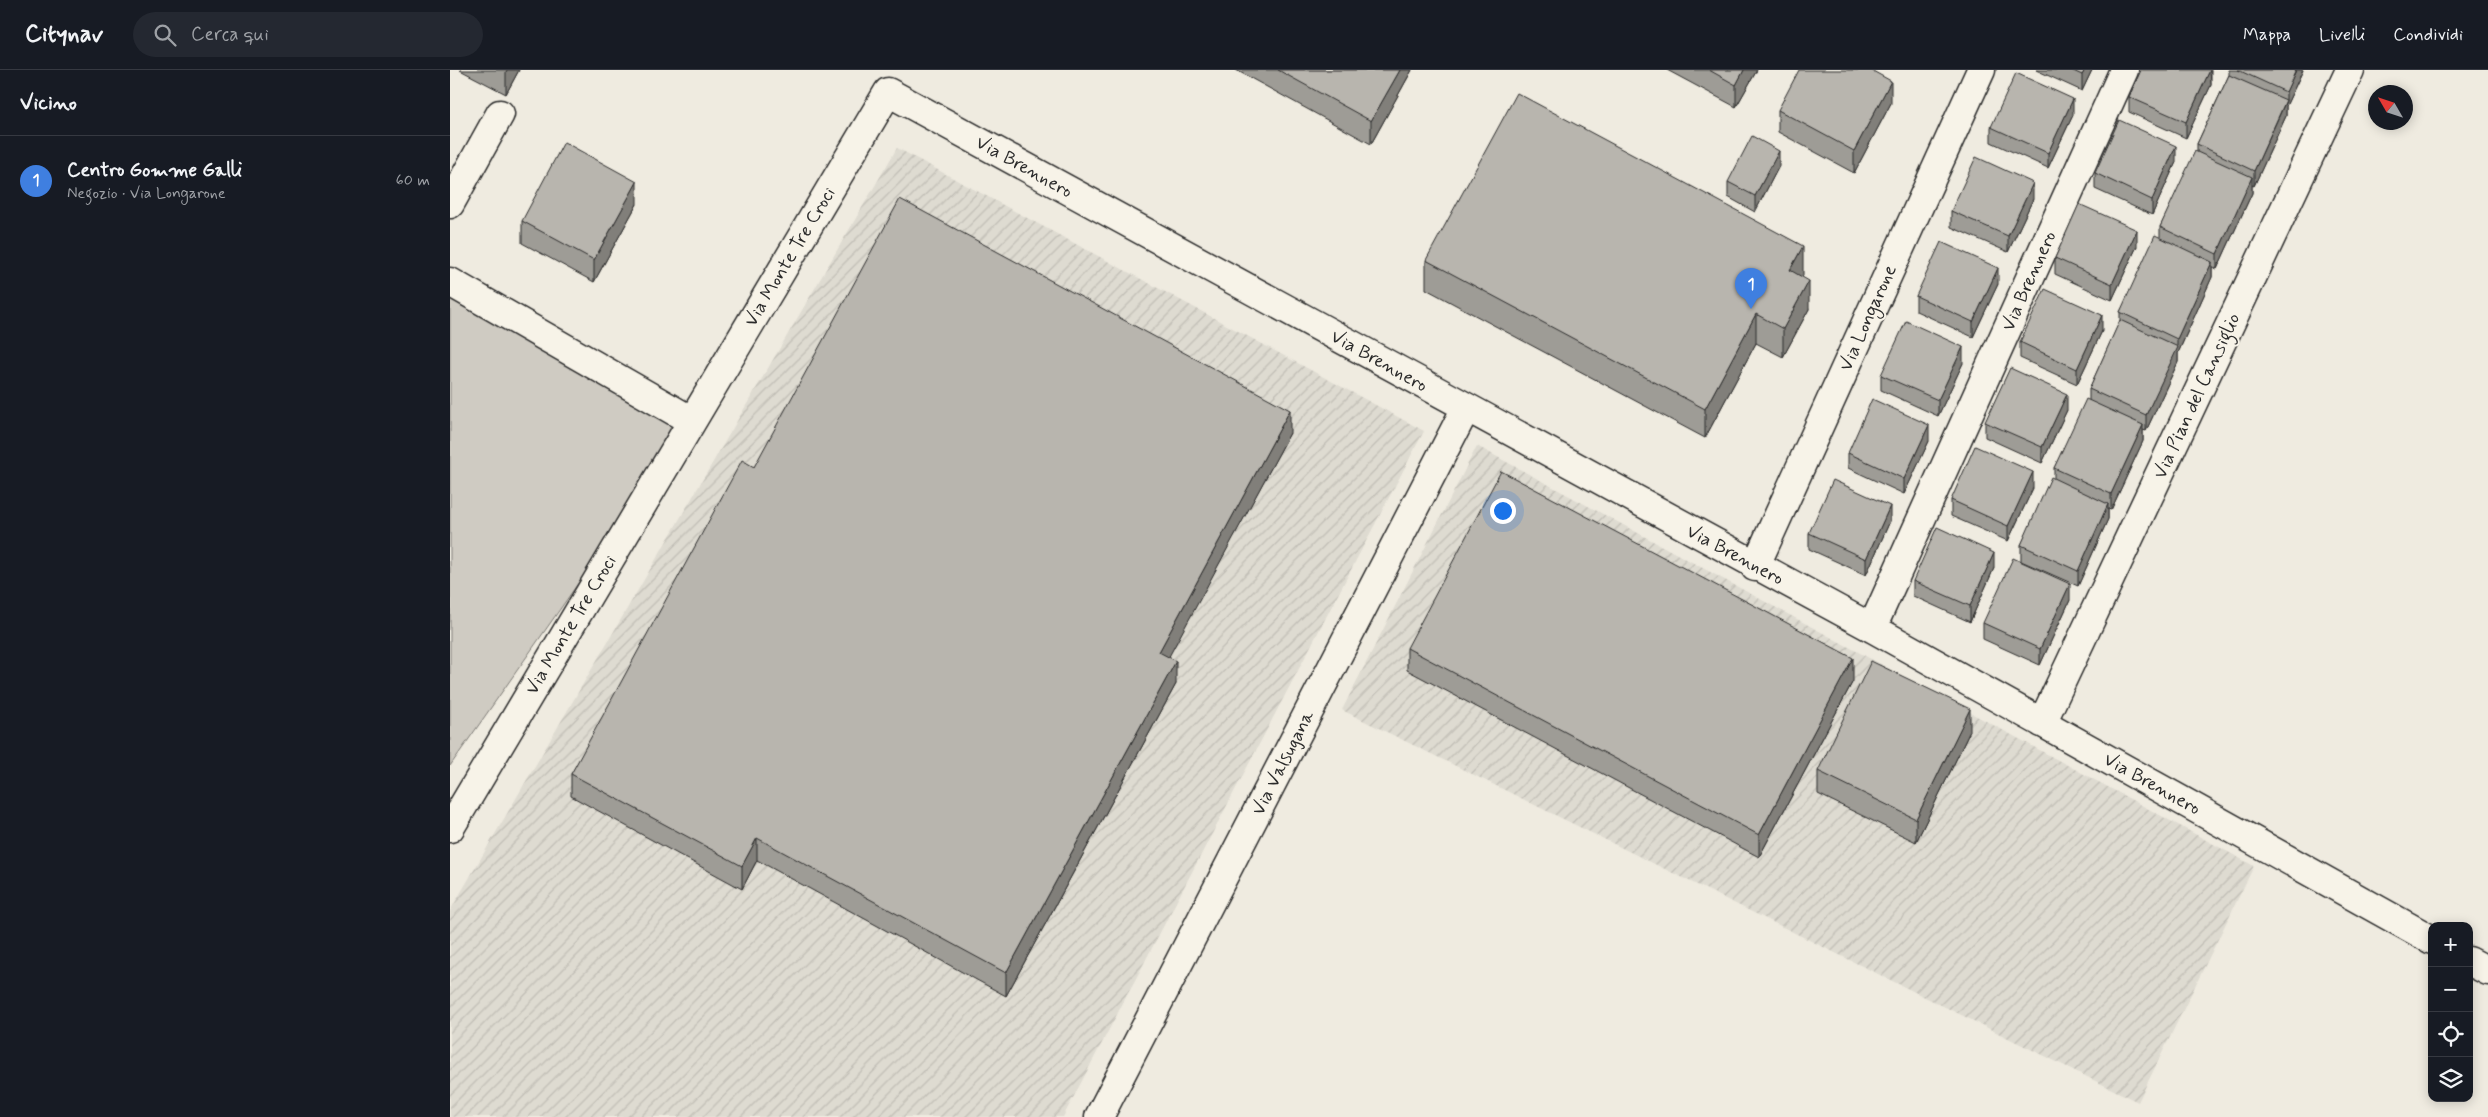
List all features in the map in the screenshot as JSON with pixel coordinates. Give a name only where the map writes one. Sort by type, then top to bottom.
[{"type":"street","name":"Via Longarone","points":[[1755,566],[1981,70]]},
{"type":"street","name":"Via Brennero","points":[[1872,628],[2124,70]]},
{"type":"street","name":"Via Pian del Cansiglio","points":[[2042,722],[2350,70]]},
{"type":"street","name":"Via Brennero","points":[[888,92],[1755,566],[1872,628],[2428,938]]},
{"type":"street","name":"Via Monte Tre Croci","points":[[450,828],[888,92]]},
{"type":"street","points":[[450,204],[500,114]]},
{"type":"street","points":[[450,282],[692,421]]},
{"type":"street","name":"Via Valsugana","points":[[1100,1117],[1466,408]]},
{"type":"street","points":[[2473,963],[2488,971]]},
{"type":"shaded area","points":[[897,148],[1424,431],[1063,1117],[450,1117],[450,911]]},
{"type":"shaded area","points":[[450,295],[692,421],[450,766]]},
{"type":"shaded area","points":[[1477,446],[2254,866],[2138,1102],[1342,710]]},
{"type":"building","points":[[1278,70],[1400,70],[1371,121]]},
{"type":"building","points":[[1709,70],[1744,70],[1736,85]]},
{"type":"building","points":[[1799,70],[1871,70],[1891,81],[1854,151],[1778,110]]},
{"type":"building","points":[[2071,70],[2085,70],[2082,75]]},
{"type":"building","points":[[2141,70],[2210,70],[2186,122],[2129,97]]},
{"type":"building","points":[[2238,70],[2296,70],[2286,92]]},
{"type":"building","points":[[2016,73],[2073,99],[2048,153],[1991,127]]},
{"type":"building","points":[[2229,75],[2286,100],[2254,171],[2197,144]]},
{"type":"building","points":[[1517,93],[1803,246],[1790,270],[1809,281],[1783,329],[1756,314],[1705,409],[1426,260]]},
{"type":"building","points":[[2119,120],[2176,146],[2152,200],[2095,173]]},
{"type":"building","points":[[1752,136],[1779,151],[1755,196],[1728,182]]},
{"type":"building","points":[[564,142],[637,182],[594,260],[522,221]]},
{"type":"building","points":[[2195,151],[2252,177],[2217,254],[2160,227]]},
{"type":"building","points":[[1976,157],[2033,183],[2008,236],[1951,211]]},
{"type":"building","points":[[900,199],[1290,410],[1159,652],[1176,661],[1006,973],[757,838],[742,866],[571,774],[742,460],[754,467]]},
{"type":"building","points":[[2079,204],[2137,230],[2112,284],[2055,258]]},
{"type":"building","points":[[2155,235],[2212,262],[2177,339],[2120,312]]},
{"type":"building","points":[[1941,242],[1998,268],[1973,322],[1916,296]]},
{"type":"building","points":[[2045,289],[2102,315],[2077,369],[2020,342]]},
{"type":"building","points":[[2120,320],[2178,347],[2146,415],[2089,389]]},
{"type":"building","points":[[1906,321],[1963,347],[1938,400],[1881,375]]},
{"type":"building","points":[[2010,368],[2067,394],[2042,447],[1985,422]]},
{"type":"building","points":[[1872,399],[1929,425],[1904,479],[1848,453]]},
{"type":"building","points":[[2086,399],[2143,425],[2111,494],[2054,468]]},
{"type":"building","points":[[1975,446],[2033,472],[2008,526],[1951,500]]},
{"type":"building","points":[[1501,471],[1853,658],[1759,835],[1407,648]]},
{"type":"building","points":[[2051,477],[2108,504],[2078,571],[2021,545]]},
{"type":"building","points":[[1833,480],[1890,506],[1866,559],[1809,533]]},
{"type":"building","points":[[1937,527],[1994,553],[1970,606],[1913,581]]},
{"type":"building","points":[[2013,558],[2070,584],[2040,649],[1983,623]]},
{"type":"building","points":[[1871,661],[1970,709],[1916,819],[1818,771]]},
{"type":"place","name":"Centro Gomme Galli","points":[[1751,309]]}]
